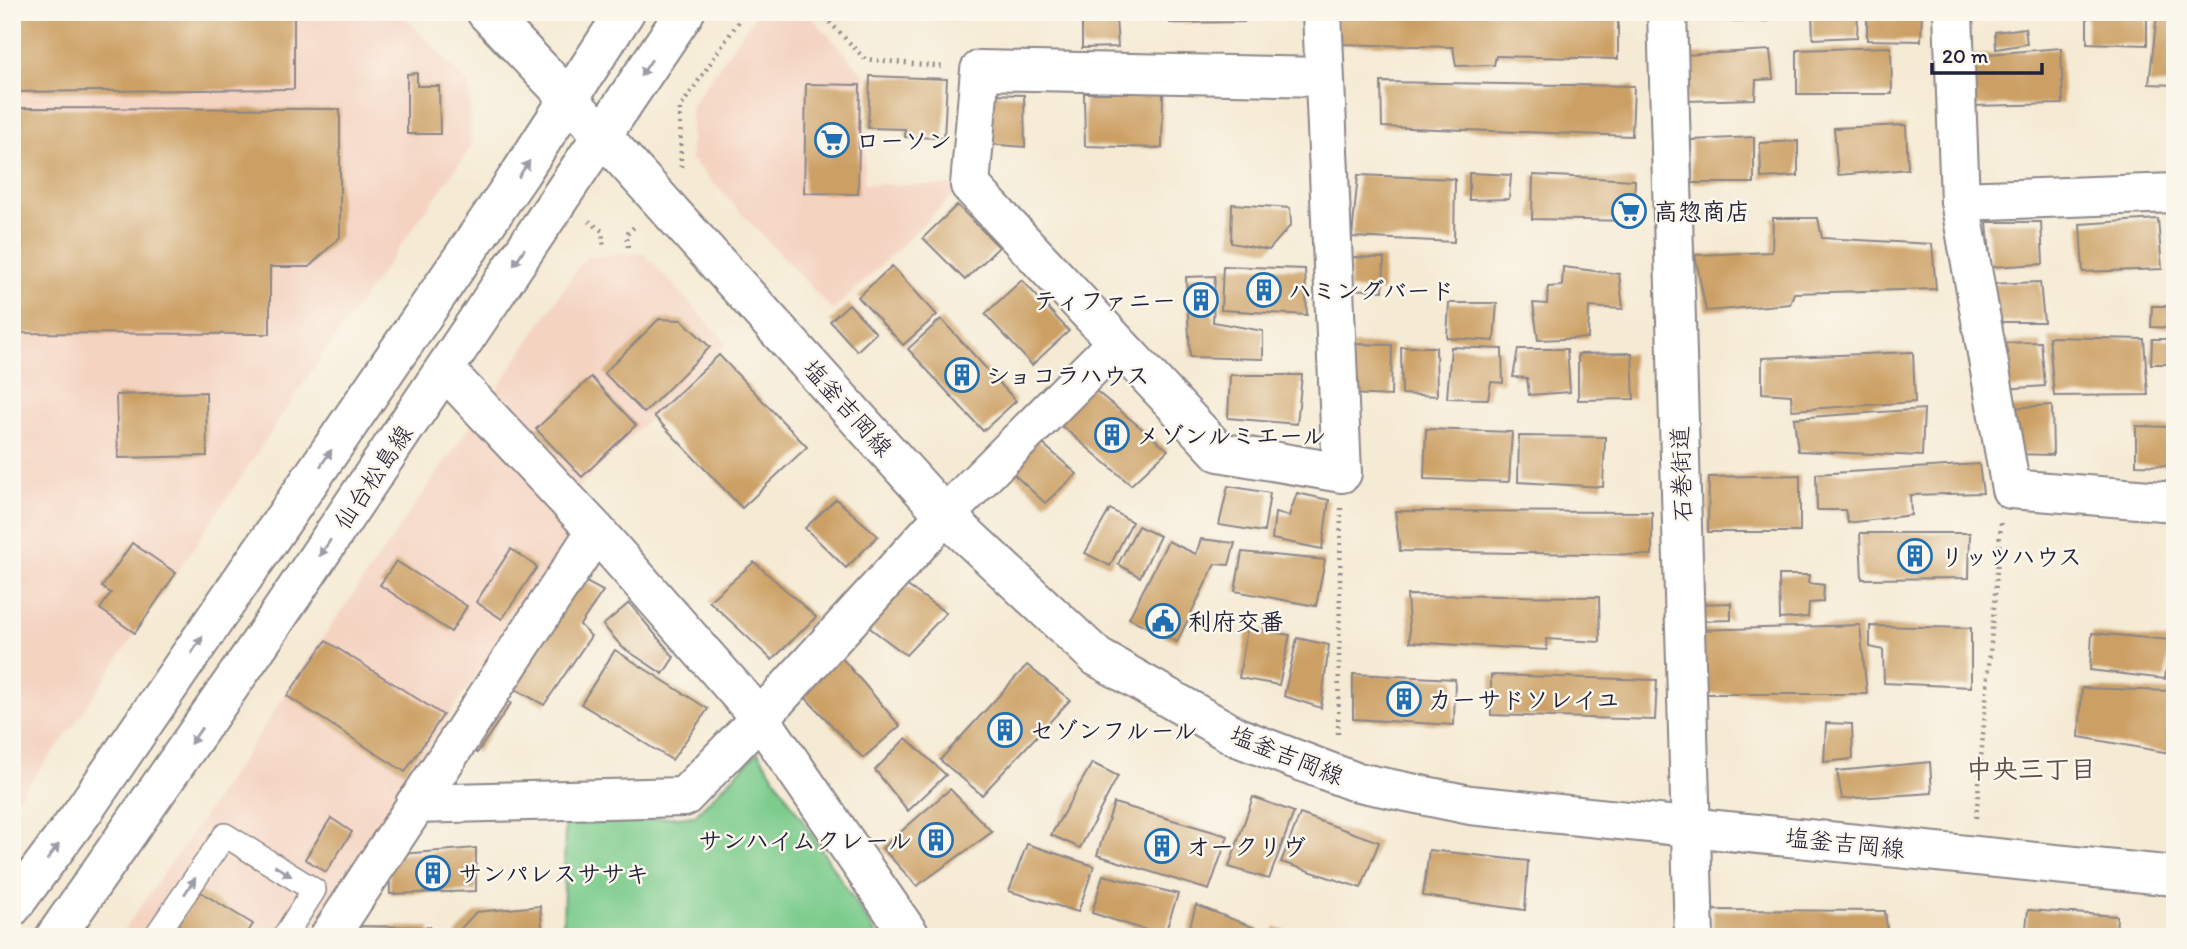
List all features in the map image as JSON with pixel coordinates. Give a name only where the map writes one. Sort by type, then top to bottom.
[{"type":"street","name":"塩釜吉岡線","points":[[486,12],[601,133],[944,515],[1097,657],[1237,737],[1353,781],[1470,805],[2175,876]]},
{"type":"street","name":"仙台松島線","points":[[12,906],[82,813],[569,100],[625,12]]},
{"type":"street","name":"仙台松島線","points":[[55,937],[262,640],[685,12]]},
{"type":"street","points":[[1322,12],[1342,473],[1219,452],[971,185],[980,71],[1324,76]]},
{"type":"street","name":"石巻街道","points":[[1667,12],[1694,937]]},
{"type":"street","points":[[1953,12],[1960,201],[2011,489],[2175,502]]},
{"type":"street","points":[[1960,201],[2175,193]]},
{"type":"street","points":[[415,804],[684,797],[761,718],[944,515],[1116,343]]},
{"type":"street","points":[[445,370],[596,531],[761,718],[911,937]]},
{"type":"street","points":[[329,937],[596,531]]},
{"type":"lane","points":[[155,937],[225,835],[314,890],[284,937]]},
{"type":"path","points":[[681,170],[680,108],[745,12]]},
{"type":"path","points":[[820,12],[865,59],[980,71]]},
{"type":"path","points":[[584,218],[603,231],[604,248]]},
{"type":"path","points":[[628,247],[626,234],[638,223]]},
{"type":"path","points":[[1338,735],[1342,473]]},
{"type":"path","points":[[1976,824],[2002,512],[2011,489]]},
{"type":"path","points":[[1325,730],[1349,740]]},
{"type":"shaded area","points":[[12,12],[400,12],[469,84],[471,147],[322,356],[74,725],[12,805]]},
{"type":"shaded area","points":[[757,12],[807,12],[866,76],[864,184],[963,186],[833,311],[691,159],[691,106]]},
{"type":"shaded area","points":[[643,253],[727,343],[576,490],[493,395],[585,257]]},
{"type":"shaded area","points":[[475,419],[577,528],[450,714],[306,937],[119,937],[211,806],[327,632]]},
{"type":"green space","points":[[758,752],[878,937],[563,937],[565,823],[694,816]]},
{"type":"building","points":[[12,12],[294,12],[294,89],[12,92]]},
{"type":"building","points":[[955,12],[955,20],[894,14]]},
{"type":"building","points":[[1169,12],[1244,12],[1244,22],[1170,23]]},
{"type":"building","points":[[1263,12],[1292,12],[1291,17],[1263,18]]},
{"type":"building","points":[[1336,12],[1618,12],[1618,59],[1496,56],[1494,65],[1456,66],[1453,47],[1337,44]]},
{"type":"building","points":[[1700,12],[1768,12],[1768,21],[1700,21]]},
{"type":"building","points":[[1812,12],[1858,12],[1857,37],[1813,39]]},
{"type":"building","points":[[1867,12],[1922,12],[1921,41],[1867,40]]},
{"type":"building","points":[[2087,12],[2147,12],[2147,45],[2087,43]]},
{"type":"building","points":[[2157,14],[2175,16],[2175,85],[2149,84]]},
{"type":"building","points":[[1082,17],[1116,19],[1118,47],[1082,48]]},
{"type":"building","points":[[2025,28],[2027,44],[1996,49],[1995,32]]},
{"type":"building","points":[[1891,47],[1892,94],[1797,94],[1797,50]]},
{"type":"building","points":[[2061,48],[2063,104],[1970,106],[1966,56]]},
{"type":"building","points":[[1770,50],[1773,79],[1756,80],[1755,99],[1687,101],[1684,55]]},
{"type":"building","points":[[417,73],[417,86],[439,86],[440,134],[407,134],[407,74]]},
{"type":"building","points":[[870,76],[947,79],[944,138],[905,137],[905,129],[868,128]]},
{"type":"building","points":[[1381,82],[1634,86],[1632,136],[1382,127]]},
{"type":"building","points":[[806,84],[860,85],[858,194],[804,193]]},
{"type":"building","points":[[1084,93],[1163,93],[1162,148],[1085,146]]},
{"type":"building","points":[[991,94],[1024,95],[1025,147],[988,144]]},
{"type":"building","points":[[12,108],[340,109],[340,237],[309,267],[270,267],[270,334],[12,333]]},
{"type":"building","points":[[1906,125],[1908,169],[1838,175],[1834,128]]},
{"type":"building","points":[[1754,137],[1754,183],[1692,183],[1691,140]]},
{"type":"building","points":[[1798,141],[1798,176],[1761,178],[1760,143]]},
{"type":"building","points":[[1469,173],[1511,175],[1509,199],[1469,200]]},
{"type":"building","points":[[1358,175],[1455,179],[1454,242],[1352,237]]},
{"type":"building","points":[[1533,175],[1635,180],[1633,221],[1532,219]]},
{"type":"building","points":[[1232,204],[1290,208],[1291,225],[1269,250],[1231,243]]},
{"type":"building","points":[[957,205],[999,247],[965,280],[923,238]]},
{"type":"building","points":[[1773,218],[1818,218],[1822,238],[1932,244],[1936,289],[1794,293],[1790,304],[1706,311],[1695,255],[1772,252]]},
{"type":"building","points":[[2158,219],[2162,269],[2083,272],[2080,224]]},
{"type":"building","points":[[1987,222],[2041,222],[2043,264],[1991,267]]},
{"type":"building","points":[[1352,257],[1384,258],[1383,291],[1349,289]]},
{"type":"building","points":[[892,266],[937,315],[903,345],[858,297]]},
{"type":"building","name":"ハミングバード","points":[[1223,266],[1305,269],[1307,315],[1221,310]]},
{"type":"building","points":[[1563,267],[1619,274],[1623,309],[1589,307],[1588,338],[1538,340],[1533,303],[1547,304],[1548,287],[1562,286]]},
{"type":"building","name":"ティファニー","points":[[1215,276],[1213,322],[1263,331],[1263,359],[1190,357],[1186,277]]},
{"type":"building","points":[[1022,280],[1069,331],[1032,365],[985,314]]},
{"type":"building","points":[[2040,282],[2044,322],[1993,322],[1987,284]]},
{"type":"building","points":[[1449,303],[1497,303],[1494,341],[1447,338]]},
{"type":"building","points":[[849,304],[876,333],[857,351],[830,321]]},
{"type":"building","points":[[2152,306],[2175,306],[2175,328],[2151,327]]},
{"type":"building","points":[[659,319],[682,320],[710,347],[644,413],[604,373]]},
{"type":"building","name":"ショコラハウス","points":[[941,319],[1016,401],[983,431],[908,349]]},
{"type":"building","points":[[2049,337],[2144,339],[2148,395],[2054,396]]},
{"type":"building","points":[[2152,339],[2175,339],[2175,364],[2151,364]]},
{"type":"building","points":[[2041,342],[2045,386],[2003,389],[1995,343]]},
{"type":"building","points":[[1352,344],[1392,345],[1391,396],[1350,394]]},
{"type":"building","points":[[1401,347],[1436,347],[1437,396],[1402,394]]},
{"type":"building","points":[[1451,347],[1502,349],[1503,383],[1491,382],[1488,399],[1447,398]]},
{"type":"building","points":[[1518,349],[1567,349],[1570,392],[1529,395],[1527,378],[1513,377]]},
{"type":"building","points":[[1913,352],[1915,402],[1792,410],[1791,395],[1762,393],[1762,358]]},
{"type":"building","points":[[1632,353],[1634,399],[1578,400],[1578,354]]},
{"type":"building","points":[[719,355],[807,447],[742,508],[654,416]]},
{"type":"building","points":[[1230,375],[1302,375],[1297,424],[1228,418]]},
{"type":"building","points":[[591,377],[636,425],[582,477],[536,429]]},
{"type":"building","name":"メゾンルミエール","points":[[1090,386],[1168,450],[1131,485],[1056,421]]},
{"type":"building","points":[[206,392],[207,456],[118,458],[116,395]]},
{"type":"building","points":[[2052,405],[2053,455],[2014,454],[2010,408]]},
{"type":"building","points":[[1924,409],[1922,456],[1798,451],[1794,418]]},
{"type":"building","points":[[2136,426],[2171,427],[2172,466],[2136,465]]},
{"type":"building","points":[[1426,429],[1512,432],[1509,482],[1424,479]]},
{"type":"building","points":[[1519,436],[1605,437],[1603,487],[1518,482]]},
{"type":"building","points":[[1035,437],[1077,474],[1045,503],[1006,467]]},
{"type":"building","points":[[1979,464],[1983,493],[1910,495],[1911,515],[1848,523],[1845,510],[1817,510],[1816,474]]},
{"type":"building","points":[[1800,475],[1800,532],[1708,532],[1709,477]]},
{"type":"building","points":[[1228,486],[1270,493],[1264,532],[1219,525]]},
{"type":"building","points":[[1297,493],[1329,500],[1322,549],[1272,539],[1275,513],[1289,516]]},
{"type":"building","points":[[836,499],[878,536],[846,568],[805,528]]},
{"type":"building","points":[[1110,509],[1132,522],[1110,566],[1085,553]]},
{"type":"building","points":[[1395,511],[1652,512],[1652,555],[1400,551]]},
{"type":"building","points":[[1138,526],[1160,536],[1140,577],[1118,564]]},
{"type":"building","name":"リッツハウス","points":[[1860,533],[1970,533],[1969,578],[1862,579]]},
{"type":"building","points":[[1201,539],[1235,543],[1229,565],[1215,564],[1177,642],[1129,618],[1168,541],[1196,554]]},
{"type":"building","points":[[132,543],[176,573],[135,633],[100,609],[111,593],[102,587]]},
{"type":"building","points":[[511,549],[537,567],[502,619],[476,602]]},
{"type":"building","points":[[1242,552],[1325,560],[1316,606],[1235,591]]},
{"type":"building","points":[[12,557],[15,557],[15,611],[12,611]]},
{"type":"building","points":[[396,561],[467,606],[451,632],[380,585]]},
{"type":"building","points":[[754,562],[816,617],[772,660],[709,601]]},
{"type":"building","points":[[1779,575],[1809,575],[1808,583],[1824,585],[1823,602],[1809,603],[1808,617],[1780,619]]},
{"type":"building","points":[[575,576],[603,591],[580,625],[591,636],[544,705],[506,684]]},
{"type":"building","points":[[899,580],[946,613],[906,655],[862,622]]},
{"type":"building","points":[[1407,595],[1599,597],[1600,642],[1546,639],[1547,650],[1410,642]]},
{"type":"building","points":[[629,603],[674,657],[663,674],[622,647],[603,625]]},
{"type":"building","points":[[1731,603],[1731,620],[1698,621],[1698,604]]},
{"type":"building","points":[[1860,625],[1867,694],[1700,694],[1699,630]]},
{"type":"building","points":[[1870,626],[1971,628],[1971,687],[1884,683],[1883,650],[1870,647]]},
{"type":"building","points":[[1247,628],[1290,635],[1279,685],[1239,678]]},
{"type":"building","points":[[2092,633],[2170,640],[2165,679],[2090,670]]},
{"type":"building","points":[[1297,638],[1329,645],[1321,708],[1284,696]]},
{"type":"building","points":[[326,641],[443,715],[405,772],[287,696]]},
{"type":"building","points":[[615,650],[708,709],[672,760],[581,704]]},
{"type":"building","points":[[841,657],[900,726],[863,758],[801,693]]},
{"type":"building","name":"セゾンフルール","points":[[1027,665],[1070,700],[982,795],[940,760]]},
{"type":"building","name":"カーサドソレイユ","points":[[1353,674],[1455,679],[1454,725],[1353,719]]},
{"type":"building","points":[[1491,675],[1657,680],[1655,720],[1491,715]]},
{"type":"building","points":[[2082,688],[2172,691],[2170,753],[2079,737]]},
{"type":"building","points":[[497,695],[511,703],[477,753],[466,744]]},
{"type":"building","points":[[1826,723],[1852,724],[1853,759],[1824,762]]},
{"type":"building","points":[[906,738],[946,775],[908,811],[875,770]]},
{"type":"building","points":[[1930,762],[1932,793],[1842,799],[1837,771]]},
{"type":"building","points":[[1092,763],[1118,776],[1080,848],[1051,835]]},
{"type":"building","name":"サンハイムクレール","points":[[950,789],[992,832],[917,886],[882,848]]},
{"type":"building","points":[[1253,797],[1294,812],[1269,879],[1229,867]]},
{"type":"building","name":"オークリヴ","points":[[1114,803],[1228,836],[1209,890],[1097,855]]},
{"type":"building","points":[[1300,814],[1379,842],[1361,888],[1281,862]]},
{"type":"building","points":[[331,818],[352,832],[326,872],[305,859]]},
{"type":"building","points":[[1027,844],[1094,866],[1078,912],[1009,891]]},
{"type":"building","name":"サンパレスササキ","points":[[476,848],[476,891],[390,894],[389,855]]},
{"type":"building","points":[[1429,850],[1528,861],[1525,910],[1423,896]]},
{"type":"building","points":[[1103,875],[1178,894],[1164,936],[1092,913]]},
{"type":"building","points":[[199,891],[253,924],[245,937],[171,937]]},
{"type":"building","points":[[1196,905],[1260,930],[1258,937],[1187,937]]},
{"type":"building","points":[[540,906],[543,937],[453,937],[476,912]]},
{"type":"building","points":[[1713,910],[1885,911],[1888,937],[1713,937]]},
{"type":"building","points":[[2028,910],[2117,916],[2116,937],[2025,937]]},
{"type":"building","points":[[352,926],[430,927],[429,937],[343,937]]},
{"type":"building","points":[[1275,927],[1303,936],[1303,937],[1272,937]]},
{"type":"place","name":"ローソン","points":[[832,140]]},
{"type":"place","name":"高惣商店","points":[[1629,211]]},
{"type":"place","name":"ハミングバード","points":[[1264,290]]},
{"type":"place","name":"ティファニー","points":[[1201,300]]},
{"type":"place","name":"ショコラハウス","points":[[962,375]]},
{"type":"place","name":"メゾンルミエール","points":[[1112,435]]},
{"type":"place","name":"リッツハウス","points":[[1915,556]]},
{"type":"place","name":"利府交番","points":[[1163,621]]},
{"type":"place","name":"カーサドソレイユ","points":[[1404,699]]},
{"type":"place","name":"セゾンフルール","points":[[1005,730]]},
{"type":"place","name":"サンハイムクレール","points":[[936,840]]},
{"type":"place","name":"オークリヴ","points":[[1162,846]]},
{"type":"place","name":"サンパレスササキ","points":[[433,873]]},
{"type":"district","name":"中央三丁目","points":[[2031,769]]}]
